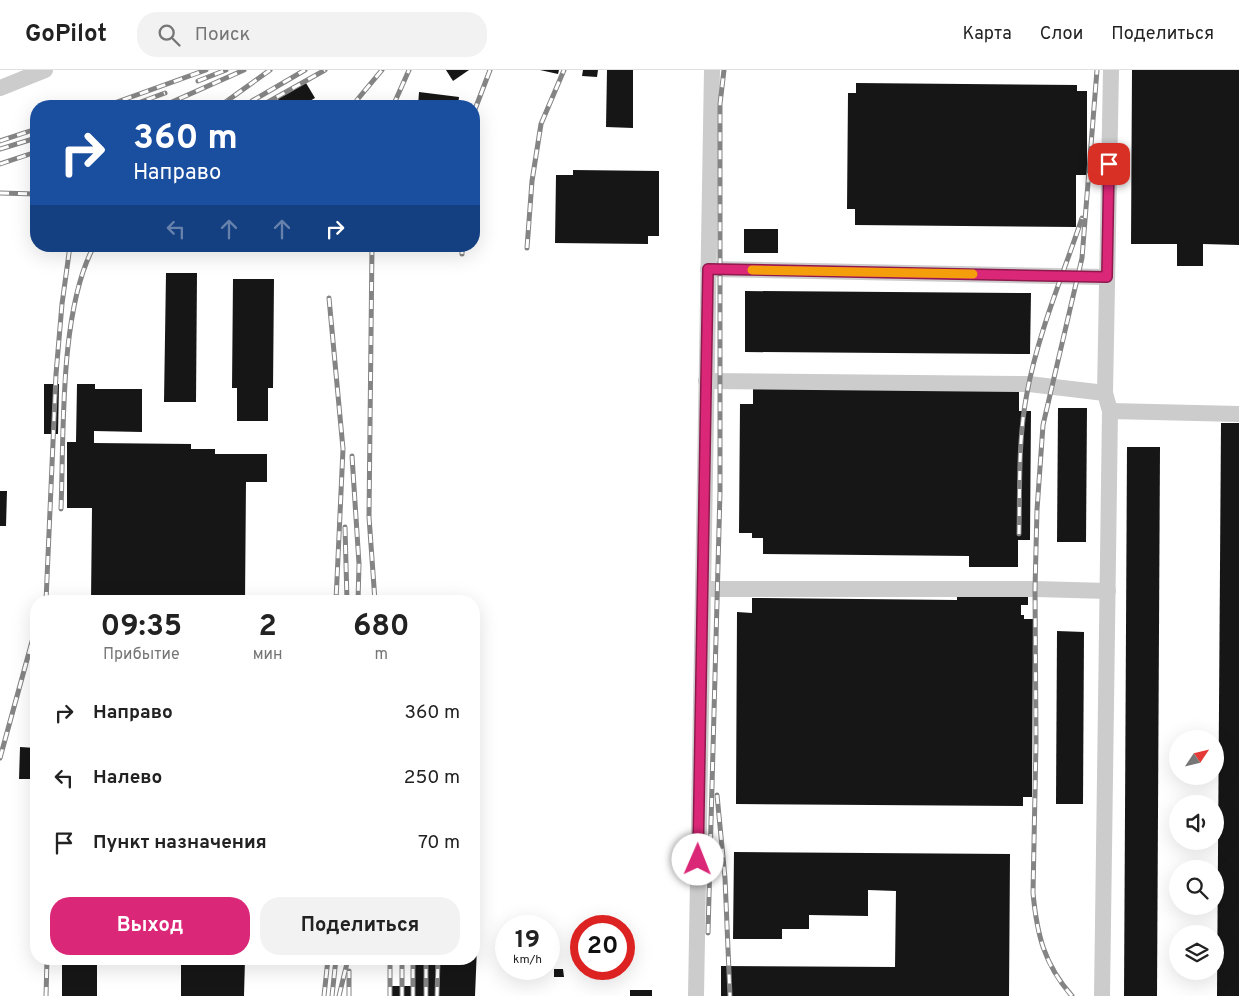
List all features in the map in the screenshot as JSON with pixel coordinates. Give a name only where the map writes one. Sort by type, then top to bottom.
[{"type":"lane","points":[[0,88],[45,70]]},
{"type":"lane","points":[[696,996],[712,70]]},
{"type":"lane","points":[[1102,996],[1110,411],[1105,393],[1111,70]]},
{"type":"lane","points":[[708,269],[1107,277]]},
{"type":"lane","points":[[706,381],[1029,384],[1105,393]]},
{"type":"lane","points":[[1110,411],[1239,414]]},
{"type":"lane","points":[[703,589],[1036,589],[1108,591]]},
{"type":"building","points":[[446,70],[469,70],[453,81]]},
{"type":"building","points":[[540,70],[559,70],[558,74]]},
{"type":"building","points":[[583,70],[598,70],[597,77],[582,76]]},
{"type":"building","points":[[607,70],[633,70],[633,128],[606,127]]},
{"type":"building","points":[[1132,70],[1239,70],[1239,245],[1203,244],[1203,266],[1177,266],[1177,244],[1131,244]]},
{"type":"building","points":[[306,83],[315,98],[312,100],[278,99]]},
{"type":"building","points":[[856,83],[1077,85],[1077,91],[1087,91],[1087,175],[1076,175],[1076,227],[855,225],[855,209],[847,209],[848,93],[856,93]]},
{"type":"building","points":[[419,92],[459,97],[459,100],[418,100]]},
{"type":"building","points":[[573,170],[659,171],[659,236],[648,236],[648,244],[555,243],[556,175],[573,175]]},
{"type":"building","points":[[744,229],[778,229],[778,253],[744,253]]},
{"type":"building","points":[[166,273],[197,273],[196,402],[164,402]]},
{"type":"building","points":[[233,279],[274,279],[273,388],[268,388],[268,421],[237,421],[237,388],[232,388]]},
{"type":"building","points":[[745,291],[1031,293],[1030,354],[745,352]]},
{"type":"building","points":[[44,384],[59,384],[58,434],[44,434]]},
{"type":"building","points":[[77,384],[95,384],[95,389],[142,389],[142,432],[94,431],[94,443],[191,444],[191,449],[215,449],[215,454],[267,454],[267,482],[246,482],[245,595],[91,595],[92,508],[67,508],[67,442],[76,442]]},
{"type":"building","points":[[753,386],[1019,388],[1019,411],[1031,411],[1030,540],[1018,540],[1018,567],[969,567],[969,556],[763,554],[763,538],[752,538],[752,533],[739,533],[740,404],[753,404]]},
{"type":"building","points":[[1058,408],[1087,408],[1086,542],[1057,542]]},
{"type":"building","points":[[1221,423],[1239,423],[1239,996],[1217,996],[1217,980],[1224,980],[1224,925],[1217,925],[1218,915],[1224,915],[1224,860],[1218,860],[1218,850],[1224,850],[1224,795],[1218,795],[1218,785],[1224,785],[1224,730],[1219,730]]},
{"type":"building","points":[[1127,447],[1160,447],[1157,996],[1124,996]]},
{"type":"building","points":[[0,491],[7,491],[6,526],[0,526]]},
{"type":"building","points":[[957,590],[1028,591],[1028,605],[1021,605],[1021,615],[1024,615],[1024,619],[1033,619],[1032,797],[1023,797],[1023,806],[736,804],[737,612],[752,613],[752,598],[957,600]]},
{"type":"building","points":[[1057,631],[1084,632],[1083,804],[1056,804]]},
{"type":"building","points":[[20,747],[30,748],[30,779],[19,779]]},
{"type":"building","points":[[734,852],[1010,854],[1009,996],[721,996],[721,966],[895,967],[896,891],[868,890],[868,916],[809,915],[809,929],[782,929],[782,939],[733,939]]},
{"type":"building","points":[[62,965],[97,965],[97,996],[62,996]]},
{"type":"building","points":[[181,965],[245,965],[244,996],[181,996]]},
{"type":"building","points":[[414,965],[476,965],[475,996],[392,996],[392,986],[413,986]]},
{"type":"building","points":[[560,969],[563,969],[564,977],[560,977]]},
{"type":"building","points":[[630,990],[652,990],[652,996],[630,996]]},
{"type":"railway","points":[[123,100],[206,70]]},
{"type":"railway","points":[[198,81],[226,70]]},
{"type":"railway","points":[[176,100],[244,70]]},
{"type":"railway","points":[[228,100],[270,70]]},
{"type":"railway","points":[[254,100],[305,70]]},
{"type":"railway","points":[[272,100],[325,70]]},
{"type":"railway","points":[[357,100],[382,70]]},
{"type":"railway","points":[[396,100],[409,70]]},
{"type":"railway","points":[[479,100],[490,70]]},
{"type":"railway","points":[[527,248],[532,181],[541,124],[564,70]]},
{"type":"railway","points":[[708,933],[720,492],[720,104],[724,70]]},
{"type":"railway","points":[[1072,996],[1062,984],[1048,960],[1040,936],[1033,893],[1037,510],[1043,425],[1082,258],[1097,70]]},
{"type":"railway","points":[[146,100],[165,93]]},
{"type":"railway","points":[[0,141],[30,131]]},
{"type":"railway","points":[[0,149],[30,140]]},
{"type":"railway","points":[[0,164],[30,154]]},
{"type":"railway","points":[[0,193],[30,194]]},
{"type":"railway","points":[[1019,534],[1021,445],[1027,393],[1044,326],[1082,218]]},
{"type":"railway","points":[[46,595],[56,374],[62,304],[69,252]]},
{"type":"railway","points":[[61,509],[64,410],[69,338],[74,304],[92,252]]},
{"type":"railway","points":[[372,252],[369,517],[375,595]]},
{"type":"railway","points":[[329,298],[343,449],[336,595]]},
{"type":"railway","points":[[352,456],[359,564],[358,595]]},
{"type":"railway","points":[[345,527],[347,595]]},
{"type":"railway","points":[[0,758],[30,649]]},
{"type":"railway","points":[[717,795],[725,878],[730,996]]},
{"type":"railway","points":[[46,996],[47,965]]},
{"type":"railway","points":[[324,996],[327,965]]},
{"type":"railway","points":[[332,996],[335,965]]},
{"type":"railway","points":[[339,996],[347,965]]},
{"type":"railway","points":[[390,965],[390,996]]},
{"type":"railway","points":[[402,965],[402,996]]},
{"type":"railway","points":[[413,965],[413,996]]},
{"type":"railway","points":[[426,965],[426,996]]},
{"type":"railway","points":[[437,996],[438,965]]},
{"type":"railway","points":[[349,971],[349,996]]},
{"type":"slow traffic","points":[[752,270],[973,274]]},
{"type":"route","points":[[698,860],[708,269],[1107,277],[1109,164]]}]
